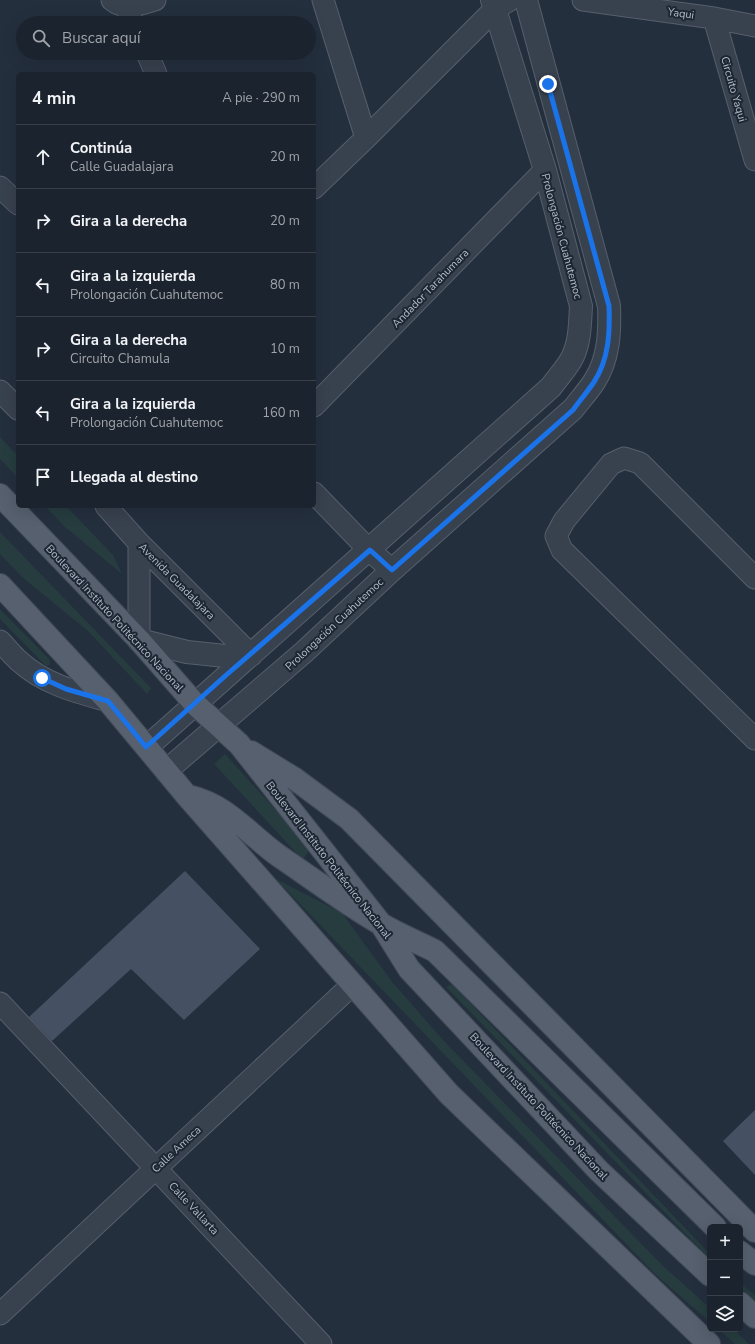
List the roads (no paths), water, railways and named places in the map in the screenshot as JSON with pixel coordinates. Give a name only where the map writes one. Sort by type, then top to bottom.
[{"type":"main road","name":"Boulevard Instituto Politécnico Nacional","points":[[0,495],[139,640],[195,704],[239,744],[381,924],[409,969],[599,1171],[707,1272]]},
{"type":"main road","points":[[0,585],[108,701],[187,796],[449,1094],[709,1344]]},
{"type":"main road","points":[[239,744],[295,779],[349,819],[755,1231]]},
{"type":"main road","points":[[187,796],[207,802],[226,812],[271,850],[331,892],[381,924],[436,951],[712,1224]]},
{"type":"main road","points":[[743,1254],[755,1264]]},
{"type":"main road","points":[[743,1306],[755,1316]]},
{"type":"street","points":[[122,8],[155,0]]},
{"type":"street","points":[[323,0],[366,138]]},
{"type":"street","name":"Prolongación Cuahutemoc","points":[[166,771],[304,652],[392,570],[573,410],[595,381],[606,356],[610,330],[609,306],[526,0]]},
{"type":"street","name":"Yaqui","points":[[583,0],[714,18],[755,26]]},
{"type":"street","points":[[316,186],[366,138],[499,3]]},
{"type":"street","name":"Prolongación Cuahutemoc","points":[[146,747],[370,550],[551,387],[573,357],[580,328],[581,306],[499,3]]},
{"type":"street","name":"Circuito Yaqui","points":[[714,18],[755,160]]},
{"type":"street","points":[[150,60],[155,72]]},
{"type":"street","name":"Andador Tarahumara","points":[[316,404],[545,170]]},
{"type":"street","points":[[0,187],[16,202]]},
{"type":"street","points":[[0,391],[16,407]]},
{"type":"street","points":[[755,578],[640,463],[624,458],[611,464],[564,521],[556,536],[562,550],[755,739]]},
{"type":"street","points":[[316,494],[370,550],[392,570]]},
{"type":"street","name":"Avenida Guadalajara","points":[[108,508],[139,543],[251,655]]},
{"type":"street","points":[[139,543],[139,640],[187,652],[225,656],[251,655]]},
{"type":"street","points":[[0,641],[19,661],[42,678],[66,689],[108,701]]},
{"type":"street","name":"Calle Ameca","points":[[0,1314],[352,985]]},
{"type":"street","name":"Calle Vallarta","points":[[0,1003],[321,1344]]}]
